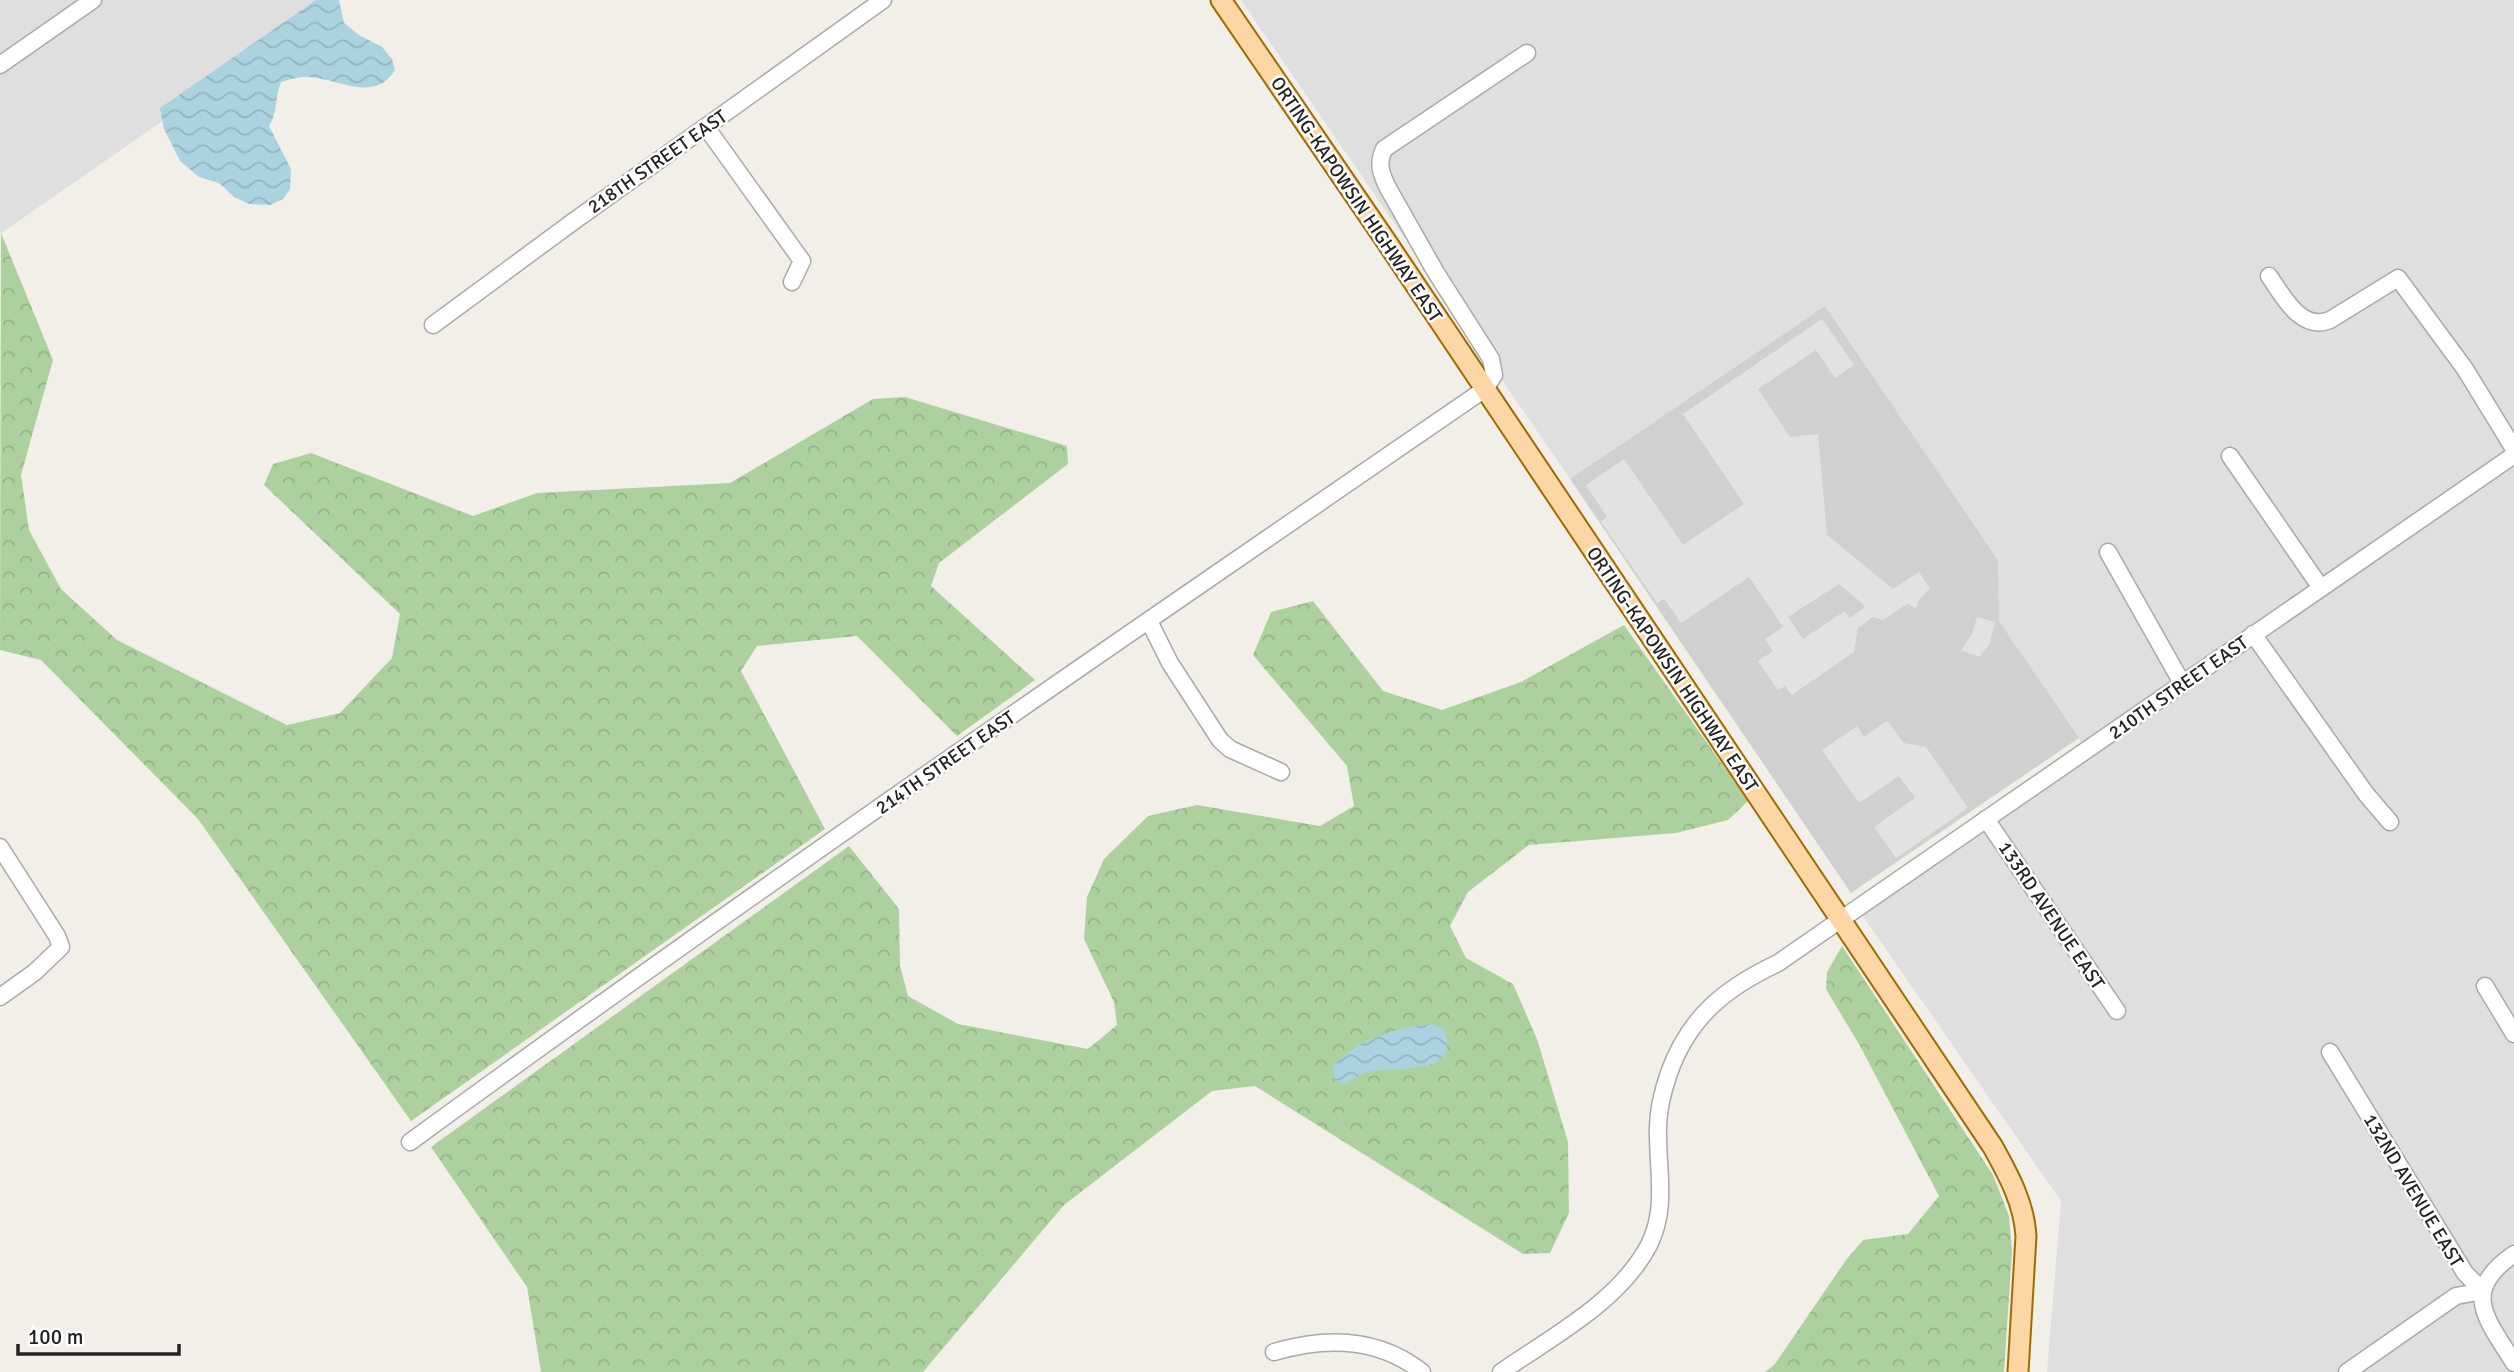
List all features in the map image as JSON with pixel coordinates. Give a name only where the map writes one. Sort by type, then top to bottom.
[{"type":"main road","name":"ORTING-KAPOWSIN HIGHWAY EAST","points":[[1221,0],[1387,241],[1993,1147],[2020,1199],[2025,1217],[2018,1372]]},
{"type":"street","points":[[0,65],[93,0]]},
{"type":"street","name":"218TH STREET EAST","points":[[433,325],[883,0]]},
{"type":"street","points":[[1485,390],[1494,375],[1491,359],[1435,271],[1388,188],[1382,176],[1380,159],[1384,149],[1527,53]]},
{"type":"street","points":[[706,127],[802,261],[792,282]]},
{"type":"street","points":[[2269,276],[2300,317],[2319,324],[2398,278],[2465,369],[2514,449]]},
{"type":"street","name":"214TH STREET EAST","points":[[410,1142],[684,944],[1485,390]]},
{"type":"street","name":"210TH STREET EAST","points":[[1501,1372],[1608,1297],[1625,1280],[1650,1242],[1661,1202],[1658,1138],[1661,1101],[1674,1058],[1692,1026],[1734,986],[1778,962],[2514,455]]},
{"type":"street","points":[[2230,456],[2321,588]]},
{"type":"street","points":[[2108,552],[2182,683]]},
{"type":"street","points":[[1149,621],[1170,663],[1220,740],[1230,748],[1281,772]]},
{"type":"street","points":[[2253,634],[2366,794],[2390,822]]},
{"type":"street","name":"133RD AVENUE EAST","points":[[1986,819],[2117,1011]]},
{"type":"street","points":[[0,847],[57,936],[61,947],[35,972],[0,997]]},
{"type":"street","points":[[2485,986],[2514,1034]]},
{"type":"street","name":"132ND AVENUE EAST","points":[[2330,1052],[2465,1273],[2483,1291],[2483,1309],[2514,1363]]},
{"type":"street","points":[[2347,1372],[2456,1296],[2483,1291],[2493,1270],[2514,1254]]},
{"type":"street","points":[[1274,1352],[1316,1342],[1352,1343],[1398,1356],[1422,1372]]},
{"type":"shaded area","points":[[0,0],[337,0],[0,234]]},
{"type":"shaded area","points":[[1241,0],[2514,0],[2514,1372],[2047,1372],[2061,1201],[1862,915],[2091,757],[1999,621],[1998,560],[1825,306],[1570,479]]},
{"type":"shaded area","points":[[1825,306],[1998,560],[1999,621],[2079,738],[1851,893],[1570,479]]},
{"type":"shaded area","points":[[1822,319],[1854,365],[1835,378],[1816,350],[1758,389],[1790,437],[1818,434],[1827,535],[1893,589],[1919,572],[1930,588],[1919,600],[1916,608],[1907,604],[1883,620],[1873,617],[1858,628],[1854,652],[1792,695],[1785,686],[1778,690],[1758,661],[1773,651],[1765,639],[1783,627],[1749,577],[1681,623],[1664,599],[1657,603],[1601,522],[1607,517],[1586,485],[1624,459],[1683,545],[1744,504],[1683,414]],"holes":[[[1839,584],[1864,605],[1864,608],[1849,618],[1845,611],[1803,639],[1788,617]]]},
{"type":"shaded area","points":[[1977,617],[1995,622],[1989,645],[1979,657],[1961,650],[1972,634]]},
{"type":"shaded area","points":[[1887,721],[1904,743],[1926,747],[1968,808],[1896,858],[1874,827],[1915,798],[1899,776],[1859,803],[1822,750],[1857,726],[1864,737]]},
{"type":"green space","points":[[1,233],[53,360],[21,475],[29,530],[61,589],[117,640],[287,725],[340,713],[392,658],[400,614],[264,485],[273,464],[311,453],[473,516],[537,493],[730,483],[873,399],[905,397],[1067,446],[1068,464],[939,563],[931,586],[1035,680],[957,736],[857,636],[757,646],[741,671],[825,829],[411,1121],[198,819],[41,660],[0,650]]},
{"type":"green space","points":[[1313,601],[1383,691],[1442,710],[1521,682],[1624,625],[1748,801],[1728,820],[1676,833],[1529,845],[1468,892],[1450,926],[1466,958],[1513,984],[1537,1039],[1568,1142],[1569,1213],[1550,1253],[1523,1254],[1255,1086],[1212,1091],[1064,1205],[923,1372],[541,1372],[527,1287],[431,1147],[849,846],[899,909],[900,966],[908,996],[958,1024],[1088,1049],[1117,1025],[1114,1002],[1084,939],[1087,897],[1104,859],[1148,816],[1197,805],[1320,826],[1354,806],[1347,766],[1253,655],[1271,612]]},
{"type":"green space","points":[[1842,946],[1993,1175],[2009,1216],[2012,1251],[2004,1372],[1765,1372],[1775,1364],[1846,1260],[1863,1240],[1908,1234],[1939,1196],[1860,1046],[1826,989],[1827,972]]},
{"type":"water","points":[[316,0],[339,0],[344,23],[359,35],[382,47],[392,59],[395,70],[377,86],[355,87],[308,77],[281,82],[269,126],[291,169],[290,189],[283,199],[270,205],[249,204],[234,197],[219,183],[199,177],[180,161],[164,129],[160,108]]},
{"type":"water","points":[[1432,1024],[1444,1030],[1447,1046],[1444,1056],[1435,1063],[1408,1069],[1367,1072],[1343,1085],[1334,1078],[1333,1066],[1366,1042],[1405,1028]]}]
